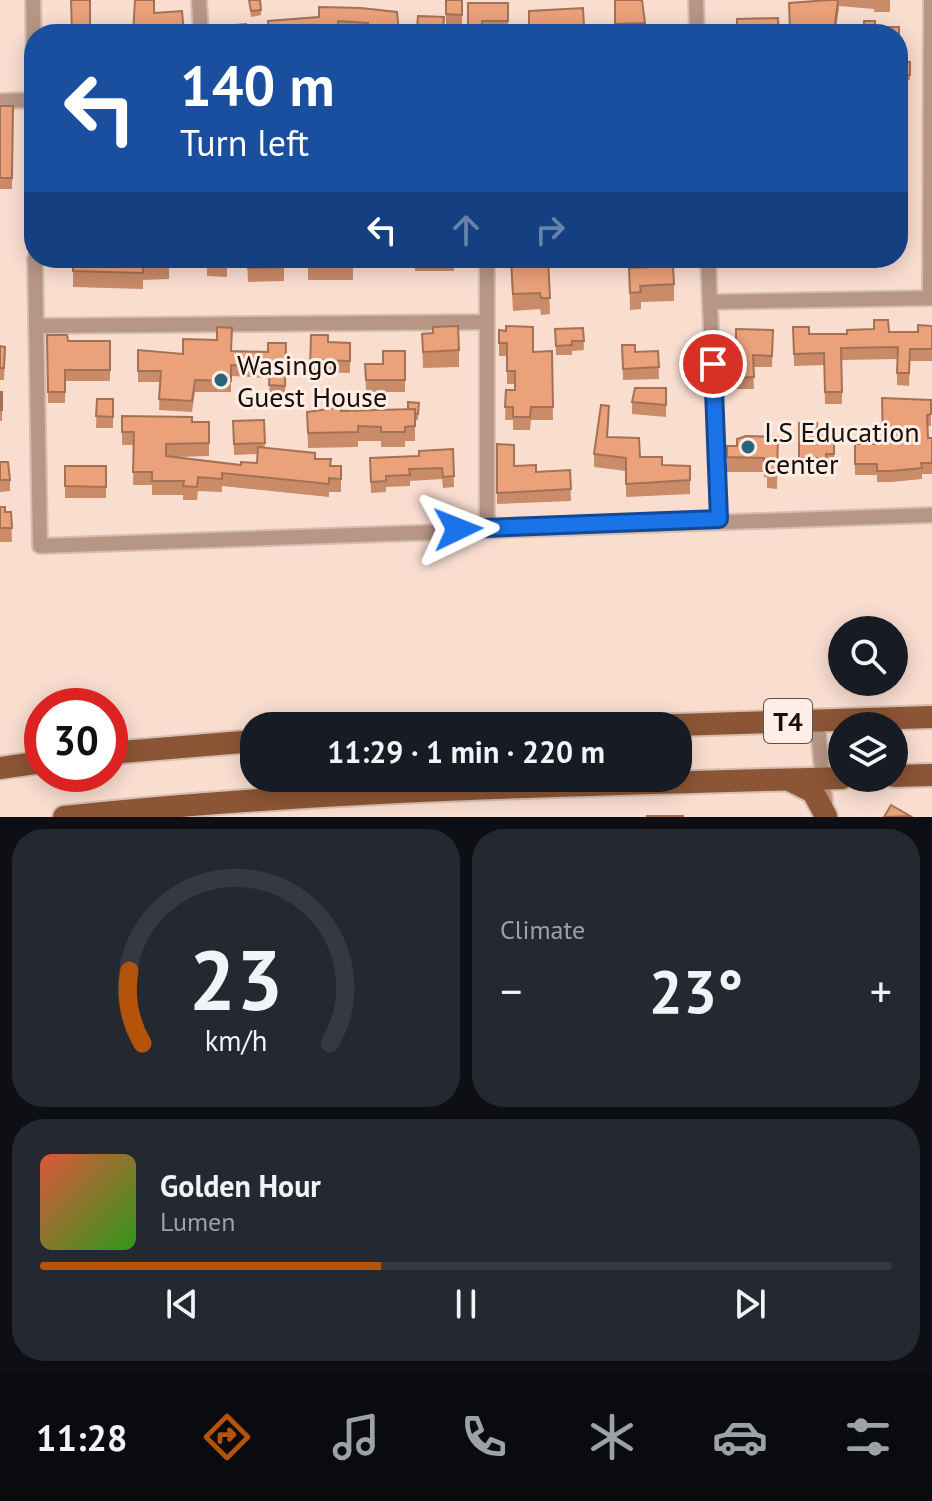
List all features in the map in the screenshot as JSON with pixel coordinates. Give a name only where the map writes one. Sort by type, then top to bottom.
[{"type":"main road","name":"T4","points":[[692,724],[932,717]]},
{"type":"main road","points":[[128,752],[240,742]]},
{"type":"main road","points":[[0,768],[24,765]]},
{"type":"main road","points":[[908,776],[932,775]]},
{"type":"main road","name":"T4","points":[[64,817],[384,792],[828,778]]},
{"type":"main road","points":[[788,779],[813,792],[826,816]]},
{"type":"main road","points":[[826,816],[840,792]]},
{"type":"street","points":[[33,0],[33,24]]},
{"type":"street","points":[[199,0],[200,24]]},
{"type":"street","points":[[696,0],[697,24]]},
{"type":"street","points":[[710,302],[931,298],[931,0]]},
{"type":"street","points":[[0,101],[24,100]]},
{"type":"street","points":[[35,268],[40,546],[719,519],[932,515]]},
{"type":"street","points":[[487,268],[487,528]]},
{"type":"street","points":[[708,268],[719,519]]},
{"type":"street","points":[[36,326],[487,322]]},
{"type":"street","points":[[817,720],[828,758]]},
{"type":"street","points":[[826,816],[831,792]]},
{"type":"building","points":[[71,0],[90,0],[90,24],[72,24]]},
{"type":"building","points":[[135,0],[154,0],[154,13],[182,11],[183,24],[134,24]]},
{"type":"building","points":[[249,0],[260,0],[261,10],[251,11]]},
{"type":"building","points":[[446,0],[462,0],[462,15],[446,14]]},
{"type":"building","points":[[615,0],[642,0],[645,23],[615,24]]},
{"type":"building","points":[[838,0],[835,24],[790,24],[789,3]]},
{"type":"building","points":[[468,3],[508,3],[508,21],[468,24]]},
{"type":"building","points":[[319,7],[361,8],[397,12],[398,24],[338,21],[338,24],[268,24],[268,21],[319,17]]},
{"type":"building","points":[[583,8],[584,24],[529,24],[529,11]]},
{"type":"building","points":[[418,16],[444,17],[444,24],[417,24]]},
{"type":"building","points":[[778,18],[778,24],[737,24],[737,19]]},
{"type":"building","points":[[0,106],[13,106],[12,178],[0,178]]},
{"type":"building","points":[[73,268],[143,268],[143,273],[73,271]]},
{"type":"building","points":[[512,268],[548,268],[550,298],[541,298],[540,293],[513,294]]},
{"type":"building","points":[[629,268],[673,268],[674,284],[640,286],[641,292],[630,293]]},
{"type":"building","points":[[874,320],[888,320],[889,332],[918,332],[918,325],[932,326],[932,349],[910,349],[909,373],[897,373],[898,347],[841,348],[842,392],[825,392],[824,353],[794,354],[793,327],[809,327],[809,334],[847,334],[847,330],[874,329]]},
{"type":"building","points":[[458,326],[459,350],[423,352],[422,334],[433,333],[433,327]]},
{"type":"building","points":[[506,326],[533,327],[533,352],[552,351],[553,407],[531,407],[530,417],[513,417],[513,407],[505,407],[506,390],[515,390],[515,371],[507,371],[507,343],[499,343],[499,330],[506,331]]},
{"type":"building","points":[[217,327],[232,328],[231,351],[268,352],[268,343],[286,343],[285,386],[269,385],[270,367],[231,365],[231,381],[195,380],[192,401],[159,399],[161,371],[138,371],[138,350],[183,354],[183,339],[217,340]]},
{"type":"building","points":[[583,328],[584,341],[556,346],[555,329]]},
{"type":"building","points":[[736,329],[773,330],[772,356],[753,355],[754,377],[736,378]]},
{"type":"building","points":[[47,335],[67,335],[68,341],[110,341],[110,370],[65,370],[65,392],[48,392]]},
{"type":"building","points":[[311,335],[328,335],[328,342],[350,343],[350,361],[321,360],[321,369],[310,369]]},
{"type":"building","points":[[622,345],[635,345],[635,352],[658,351],[659,367],[623,369]]},
{"type":"building","points":[[0,346],[5,347],[4,368],[0,368]]},
{"type":"building","points":[[383,351],[405,351],[405,380],[366,380],[365,364],[383,364]]},
{"type":"building","points":[[635,388],[666,388],[666,405],[632,402]]},
{"type":"building","points":[[882,398],[931,400],[931,414],[927,415],[928,438],[932,438],[932,463],[921,463],[922,468],[891,471],[877,471],[877,464],[855,464],[855,444],[883,444]]},
{"type":"building","points":[[97,399],[113,399],[113,417],[96,416]]},
{"type":"building","points":[[408,402],[419,403],[418,414],[415,414],[415,409],[408,410]]},
{"type":"building","points":[[601,405],[609,406],[607,437],[639,438],[640,457],[662,457],[662,465],[690,466],[690,480],[626,484],[626,458],[594,454]]},
{"type":"building","points":[[341,407],[341,411],[415,409],[415,426],[405,427],[405,432],[381,432],[381,427],[358,426],[358,432],[308,433],[307,412]]},
{"type":"building","points":[[122,416],[192,417],[192,422],[209,422],[209,443],[166,444],[166,456],[241,465],[241,462],[257,463],[258,447],[315,453],[315,459],[331,459],[330,466],[341,466],[341,479],[329,478],[329,484],[222,473],[222,479],[198,477],[197,487],[183,486],[184,481],[152,481],[152,472],[133,472],[134,432],[122,432]]},
{"type":"building","points":[[264,420],[265,443],[234,444],[233,421]]},
{"type":"building","points":[[799,423],[817,423],[817,432],[834,432],[834,454],[826,454],[826,458],[799,458]]},
{"type":"building","points":[[746,436],[778,437],[777,474],[767,473],[768,462],[764,462],[764,458],[727,457],[727,446],[737,446],[737,439]]},
{"type":"building","points":[[497,444],[514,445],[514,466],[536,465],[536,472],[570,470],[571,489],[497,493]]},
{"type":"building","points":[[453,449],[454,476],[443,477],[442,468],[409,469],[410,475],[386,476],[386,481],[371,482],[370,458],[419,456],[419,451]]},
{"type":"building","points":[[0,462],[8,462],[10,480],[0,480]]},
{"type":"building","points":[[65,466],[106,466],[106,487],[65,486]]},
{"type":"building","points":[[0,507],[5,507],[5,512],[11,512],[12,528],[0,528]]},
{"type":"building","points":[[891,805],[910,816],[884,817]]},
{"type":"place","name":"Wasingo Guest House","points":[[221,380]]},
{"type":"place","name":"I.S Education center","points":[[748,447]]},
{"type":"route","points":[[458,529],[719,519],[713,364]]}]
